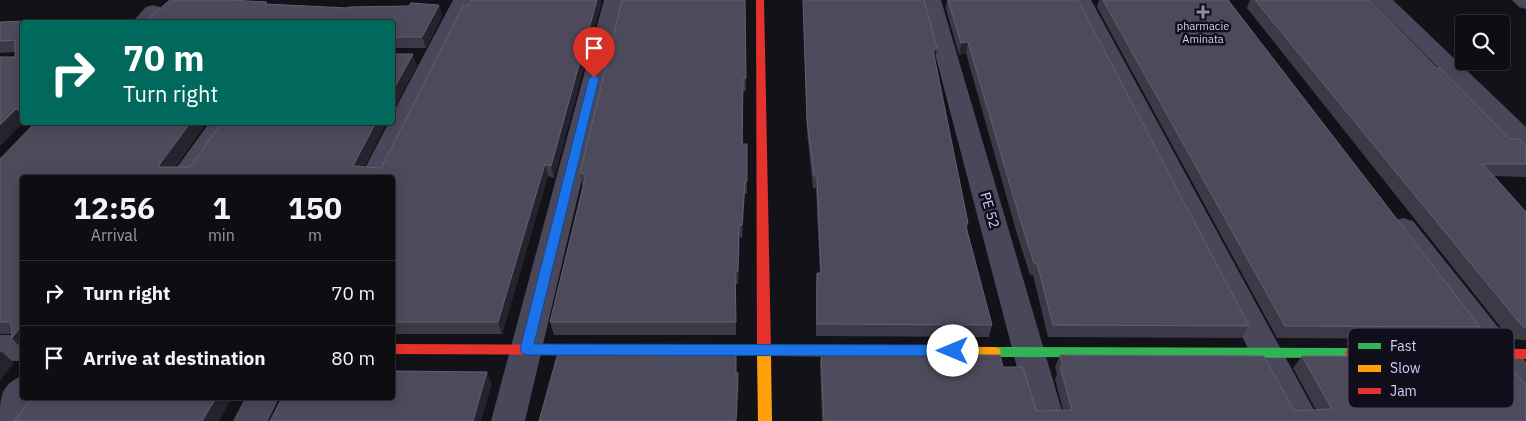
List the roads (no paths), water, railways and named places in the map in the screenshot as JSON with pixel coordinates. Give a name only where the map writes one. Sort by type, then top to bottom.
[{"type":"street","points":[[375,175],[463,0]]},
{"type":"street","points":[[508,421],[614,0]]},
{"type":"street","points":[[760,0],[765,421]]},
{"type":"street","name":"PE 52","points":[[932,0],[1048,421]]},
{"type":"street","points":[[1081,0],[1303,421]]},
{"type":"street","points":[[1381,0],[1526,141]]},
{"type":"street","points":[[1522,0],[1526,3]]},
{"type":"street","points":[[409,57],[434,57]]},
{"type":"street","points":[[184,175],[221,125]]},
{"type":"street","points":[[1391,212],[1491,328]]},
{"type":"street","points":[[0,348],[20,348]]},
{"type":"street","points":[[395,349],[1348,352]]},
{"type":"street","points":[[1514,356],[1526,386]]},
{"type":"street","points":[[0,420],[20,393]]},
{"type":"street","points":[[250,421],[261,400]]},
{"type":"place","name":"pharmacie Aminata","points":[[1203,12]]}]
